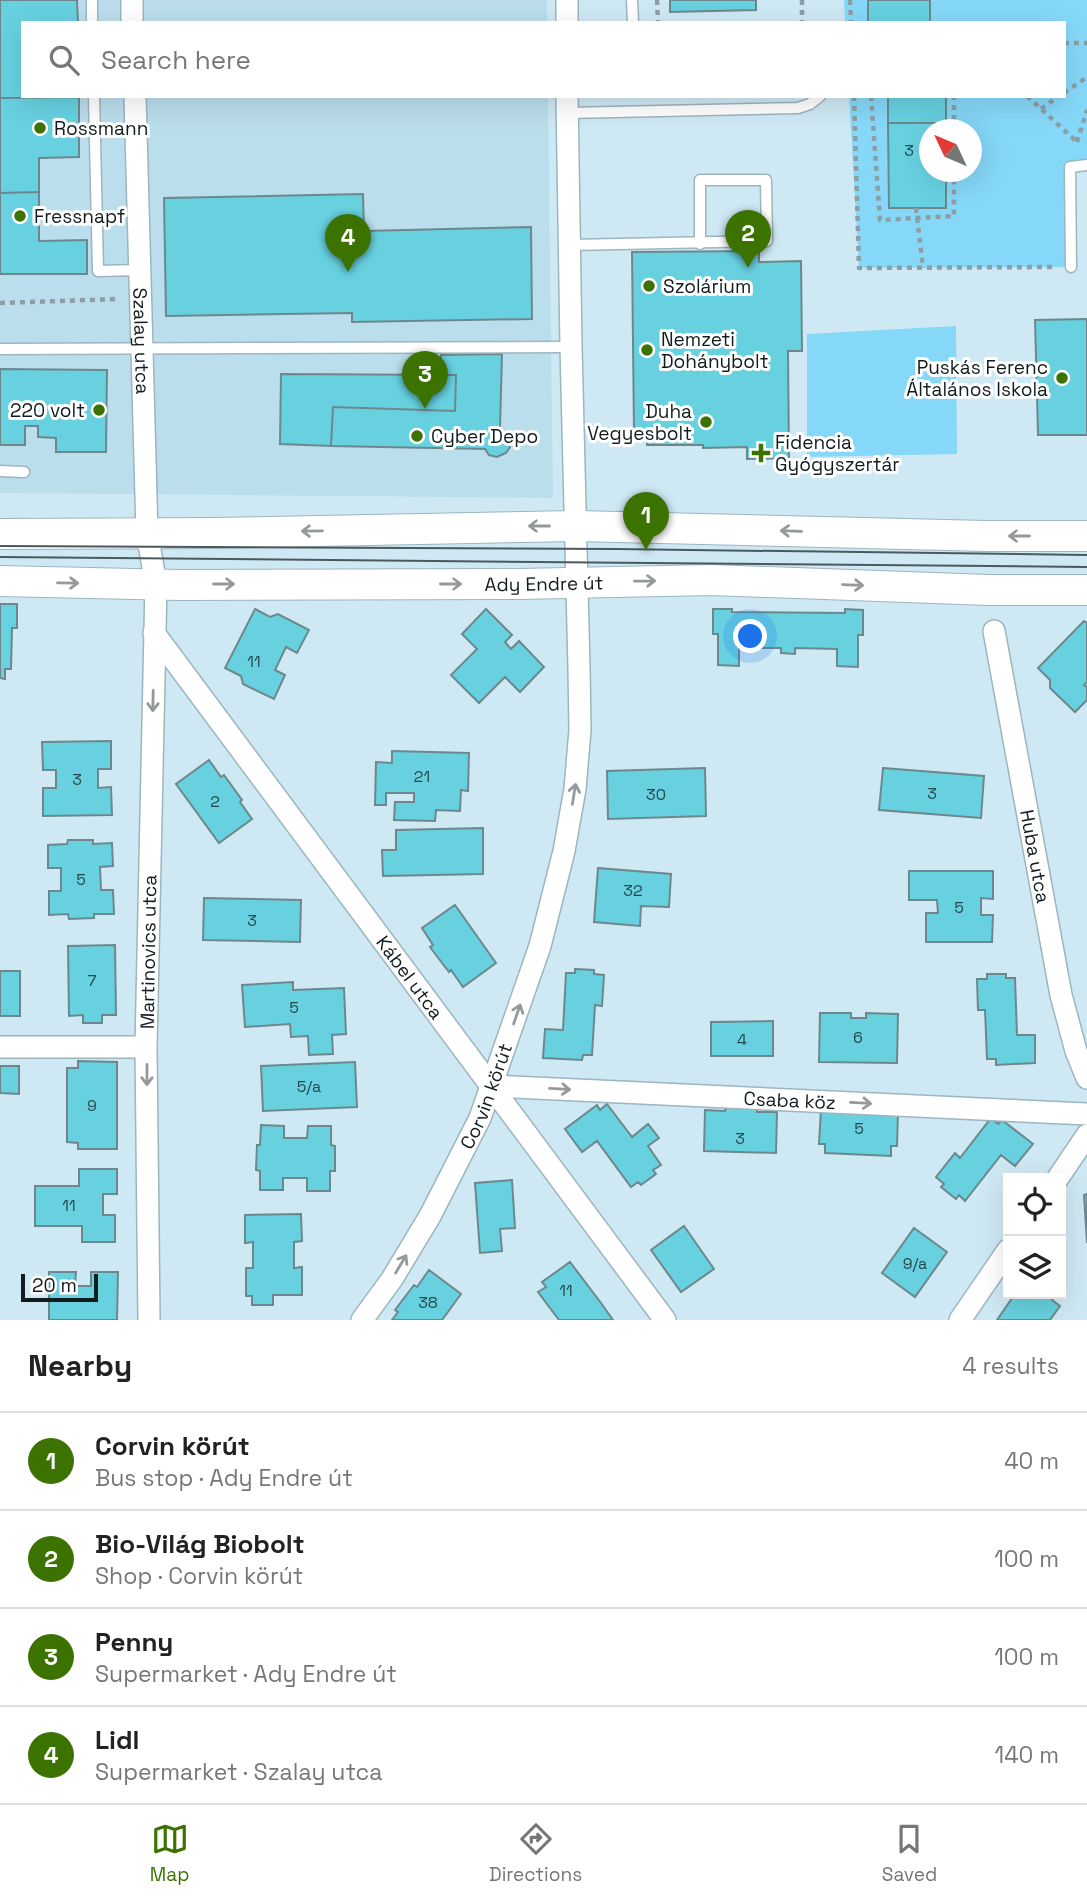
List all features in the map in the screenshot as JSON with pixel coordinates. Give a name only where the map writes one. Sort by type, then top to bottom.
[{"type":"street","points":[[132,0],[132,21]]},
{"type":"street","points":[[567,0],[567,21]]},
{"type":"street","name":"Szalay utca","points":[[135,98],[147,533],[156,584]]},
{"type":"street","name":"Corvin körút","points":[[362,1320],[392,1279],[430,1216],[480,1118],[540,946],[564,851],[575,789],[580,730],[568,105]]},
{"type":"street","points":[[0,534],[577,526],[1087,536]]},
{"type":"street","name":"Ady Endre út","points":[[0,581],[156,584],[711,580],[988,590],[1087,590]]},
{"type":"street","name":"Martinovics utca","points":[[149,1320],[146,1047],[156,584]]},
{"type":"street","name":"Huba utca","points":[[994,631],[1060,995],[1076,1051],[1087,1078]]},
{"type":"street","name":"Kábel utca","points":[[154,633],[665,1320]]},
{"type":"street","points":[[0,1047],[146,1047]]},
{"type":"street","name":"Csaba köz","points":[[492,1086],[1087,1114]]},
{"type":"street","points":[[1061,1173],[1087,1135]]},
{"type":"street","points":[[960,1320],[1003,1257]]},
{"type":"lane","points":[[92,0],[92,21]]},
{"type":"lane","points":[[632,0],[633,21]]},
{"type":"lane","points":[[94,98],[98,271],[140,270]]},
{"type":"lane","points":[[568,105],[798,108],[818,98]]},
{"type":"lane","points":[[1070,267],[1070,167],[1087,166]]},
{"type":"lane","points":[[570,245],[700,244],[767,241],[766,180],[700,180],[700,244]]},
{"type":"lane","points":[[0,349],[571,347]]},
{"type":"lane","points":[[0,471],[24,472]]},
{"type":"path","points":[[657,0],[658,21]]},
{"type":"path","points":[[802,0],[802,21]]},
{"type":"path","points":[[850,0],[851,21]]},
{"type":"path","points":[[1066,43],[1087,43]]},
{"type":"path","points":[[1066,92],[1087,77]]},
{"type":"path","points":[[854,98],[859,268],[1070,267]]},
{"type":"path","points":[[871,98],[880,220],[954,216],[954,182]]},
{"type":"path","points":[[954,98],[954,119]]},
{"type":"path","points":[[1029,98],[1077,142]]},
{"type":"path","points":[[1041,109],[1056,98]]},
{"type":"path","points":[[1070,167],[1087,110]]},
{"type":"path","points":[[916,208],[923,268]]},
{"type":"path","points":[[0,303],[141,298]]},
{"type":"shaded area","points":[[0,0],[547,0],[547,21],[21,21],[21,98],[548,98],[553,498],[0,493]]},
{"type":"shaded area","points":[[844,0],[1087,0],[1087,165],[1071,167],[1071,267],[859,268],[849,98],[1066,98],[1066,21],[845,21]]},
{"type":"shaded area","points":[[956,326],[957,454],[807,457],[807,334]]},
{"type":"building","points":[[0,0],[77,0],[78,21],[21,21],[21,98],[0,98]]},
{"type":"building","points":[[670,0],[756,0],[756,10],[670,12]]},
{"type":"building","points":[[868,0],[930,0],[930,21],[868,21]]},
{"type":"building","name":"Rossmann","points":[[0,98],[79,98],[79,157],[39,158],[39,192],[0,193]]},
{"type":"building","points":[[888,98],[946,98],[946,119],[919,119],[919,123],[888,123]]},
{"type":"building","points":[[888,123],[919,123],[919,182],[946,182],[946,208],[889,208]]},
{"type":"building","name":"Fressnapf","points":[[39,192],[39,241],[87,240],[87,274],[0,274],[0,193]]},
{"type":"building","points":[[363,194],[364,231],[531,227],[532,319],[352,322],[352,313],[166,316],[164,198]]},
{"type":"building","points":[[759,251],[759,262],[801,261],[802,351],[788,351],[789,458],[747,459],[747,447],[647,445],[647,433],[634,433],[632,252]]},
{"type":"building","name":"Puskás Ferenc Általános Iskola","points":[[1087,319],[1087,435],[1038,435],[1035,320]]},
{"type":"building","points":[[502,354],[500,428],[510,439],[510,447],[506,453],[497,457],[489,455],[485,449],[331,446],[333,407],[455,411],[456,375],[440,375],[441,355]]},
{"type":"building","points":[[0,369],[107,370],[106,452],[56,452],[56,438],[38,437],[38,426],[25,426],[25,445],[0,445]]},
{"type":"building","points":[[281,374],[456,375],[455,411],[333,407],[331,446],[280,444]]},
{"type":"building","points":[[0,604],[17,604],[17,628],[12,628],[11,669],[5,669],[5,679],[0,678]]},
{"type":"building","points":[[255,609],[270,617],[278,614],[309,630],[297,653],[286,647],[275,670],[285,675],[274,699],[243,684],[241,676],[225,668]]},
{"type":"building","points":[[486,609],[512,635],[505,642],[511,649],[519,641],[544,667],[520,692],[505,677],[479,703],[451,675],[477,649],[462,634]]},
{"type":"building","points":[[713,609],[732,609],[732,612],[845,613],[845,609],[863,610],[863,635],[858,635],[858,667],[837,666],[837,649],[795,648],[795,654],[781,653],[781,648],[739,648],[739,666],[718,665],[718,634],[713,634]]},
{"type":"building","points":[[1084,621],[1087,623],[1087,682],[1084,685],[1087,687],[1087,700],[1075,712],[1050,688],[1050,680],[1038,668]]},
{"type":"building","points":[[111,741],[111,769],[98,769],[98,788],[111,787],[112,815],[43,816],[43,788],[56,788],[56,770],[43,770],[42,742]]},
{"type":"building","points":[[392,751],[469,753],[468,791],[461,790],[460,811],[436,810],[435,821],[394,820],[395,802],[414,802],[414,793],[386,793],[386,805],[375,805],[376,762],[392,763]]},
{"type":"building","points":[[209,760],[221,777],[224,775],[252,819],[219,843],[176,784]]},
{"type":"building","points":[[705,768],[706,816],[608,819],[607,771]]},
{"type":"building","points":[[883,768],[984,776],[981,818],[879,810]]},
{"type":"building","points":[[483,828],[483,874],[383,876],[382,850],[396,850],[396,830]]},
{"type":"building","points":[[68,840],[93,840],[93,844],[112,843],[113,866],[100,867],[101,890],[113,890],[114,914],[94,914],[94,918],[69,919],[68,914],[49,915],[49,891],[61,891],[61,868],[48,868],[48,845],[67,844]]},
{"type":"building","points":[[598,868],[671,874],[669,907],[641,906],[640,926],[594,922]]},
{"type":"building","points":[[909,871],[993,871],[993,899],[981,898],[981,915],[993,915],[992,942],[926,942],[926,913],[938,913],[937,900],[909,900]]},
{"type":"building","points":[[204,898],[301,900],[300,942],[203,940]]},
{"type":"building","points":[[455,905],[496,963],[463,987],[430,947],[433,945],[422,928]]},
{"type":"building","points":[[115,945],[116,1015],[102,1015],[102,1023],[83,1023],[83,1015],[69,1016],[68,946]]},
{"type":"building","points":[[575,969],[594,970],[594,974],[604,975],[602,1006],[595,1005],[592,1055],[583,1055],[582,1060],[543,1058],[545,1029],[563,1030],[566,973],[575,973]]},
{"type":"building","points":[[0,971],[20,971],[20,1016],[0,1016]]},
{"type":"building","points":[[987,974],[1006,974],[1006,978],[1015,978],[1017,1035],[1035,1035],[1035,1063],[996,1065],[996,1059],[987,1059],[985,1010],[978,1010],[977,979],[987,979]]},
{"type":"building","points":[[293,982],[293,990],[344,988],[346,1034],[332,1035],[333,1054],[309,1055],[308,1036],[291,1037],[290,1024],[245,1027],[242,985]]},
{"type":"building","points":[[820,1013],[851,1013],[851,1018],[866,1018],[866,1013],[898,1014],[897,1063],[819,1062]]},
{"type":"building","points":[[773,1021],[773,1056],[711,1056],[711,1022]]},
{"type":"building","points":[[78,1061],[117,1062],[117,1149],[78,1149],[78,1143],[67,1142],[67,1068],[78,1068]]},
{"type":"building","points":[[355,1062],[357,1107],[263,1111],[261,1066]]},
{"type":"building","points":[[0,1066],[19,1066],[19,1094],[0,1093]]},
{"type":"building","points":[[607,1104],[632,1137],[648,1124],[659,1138],[648,1146],[661,1165],[653,1170],[656,1174],[641,1185],[638,1182],[631,1187],[597,1141],[582,1152],[565,1129],[597,1105],[600,1110]]},
{"type":"building","points":[[726,1107],[777,1112],[776,1153],[704,1151],[705,1110],[725,1111]]},
{"type":"building","points":[[821,1109],[898,1112],[897,1146],[891,1146],[891,1156],[825,1153],[825,1144],[819,1144]]},
{"type":"building","points":[[991,1118],[998,1124],[1002,1120],[1033,1144],[1015,1166],[1001,1155],[965,1201],[959,1195],[956,1199],[941,1187],[944,1184],[936,1177],[955,1153],[960,1158]]},
{"type":"building","points":[[261,1125],[284,1126],[284,1138],[307,1138],[308,1126],[331,1126],[331,1145],[335,1146],[335,1171],[330,1171],[330,1191],[307,1191],[307,1178],[283,1178],[283,1190],[260,1190],[260,1171],[256,1170]]},
{"type":"building","points":[[79,1169],[117,1169],[117,1194],[103,1194],[103,1215],[115,1215],[115,1242],[82,1242],[82,1226],[35,1226],[35,1186],[79,1186]]},
{"type":"building","points":[[512,1180],[515,1228],[500,1229],[502,1251],[480,1253],[475,1183]]},
{"type":"building","points":[[1087,1194],[1087,1243],[1084,1195]]},
{"type":"building","points":[[301,1214],[302,1241],[294,1242],[294,1268],[302,1267],[302,1295],[273,1295],[273,1305],[252,1305],[252,1296],[246,1296],[246,1268],[253,1268],[253,1242],[245,1243],[245,1215]]},
{"type":"building","points":[[684,1226],[714,1269],[681,1292],[651,1250]]},
{"type":"building","points":[[914,1228],[947,1252],[915,1297],[882,1273]]},
{"type":"building","points":[[570,1262],[613,1320],[559,1320],[538,1292],[546,1287],[542,1282]]},
{"type":"building","points":[[429,1270],[461,1294],[442,1320],[392,1320],[398,1312],[395,1310]]},
{"type":"building","points":[[49,1272],[76,1272],[75,1286],[91,1286],[91,1272],[118,1272],[117,1320],[49,1320]]},
{"type":"building","points":[[1012,1299],[1053,1299],[1060,1306],[1050,1320],[997,1320]]},
{"type":"tram line","points":[[0,546],[616,549],[1087,555]]},
{"type":"tram line","points":[[0,557],[1087,567]]},
{"type":"place","name":"Rossmann","points":[[40,128]]},
{"type":"place","name":"Fressnapf","points":[[20,216]]},
{"type":"place","name":"Bio-Világ Biobolt","points":[[748,268]]},
{"type":"place","name":"Lidl","points":[[348,272]]},
{"type":"place","name":"Szolárium","points":[[649,286]]},
{"type":"place","name":"Nemzeti Dohánybolt","points":[[647,350]]},
{"type":"place","name":"Puskás Ferenc Általános Iskola","points":[[1062,378]]},
{"type":"place","name":"Penny","points":[[425,409]]},
{"type":"place","name":"220 volt","points":[[99,410]]},
{"type":"place","name":"Duha Vegyesbolt","points":[[706,422]]},
{"type":"place","name":"Cyber Depo","points":[[417,436]]},
{"type":"place","name":"Fidencia Gyógyszertár","points":[[761,453]]},
{"type":"place","name":"Corvin körút","points":[[646,550]]}]
